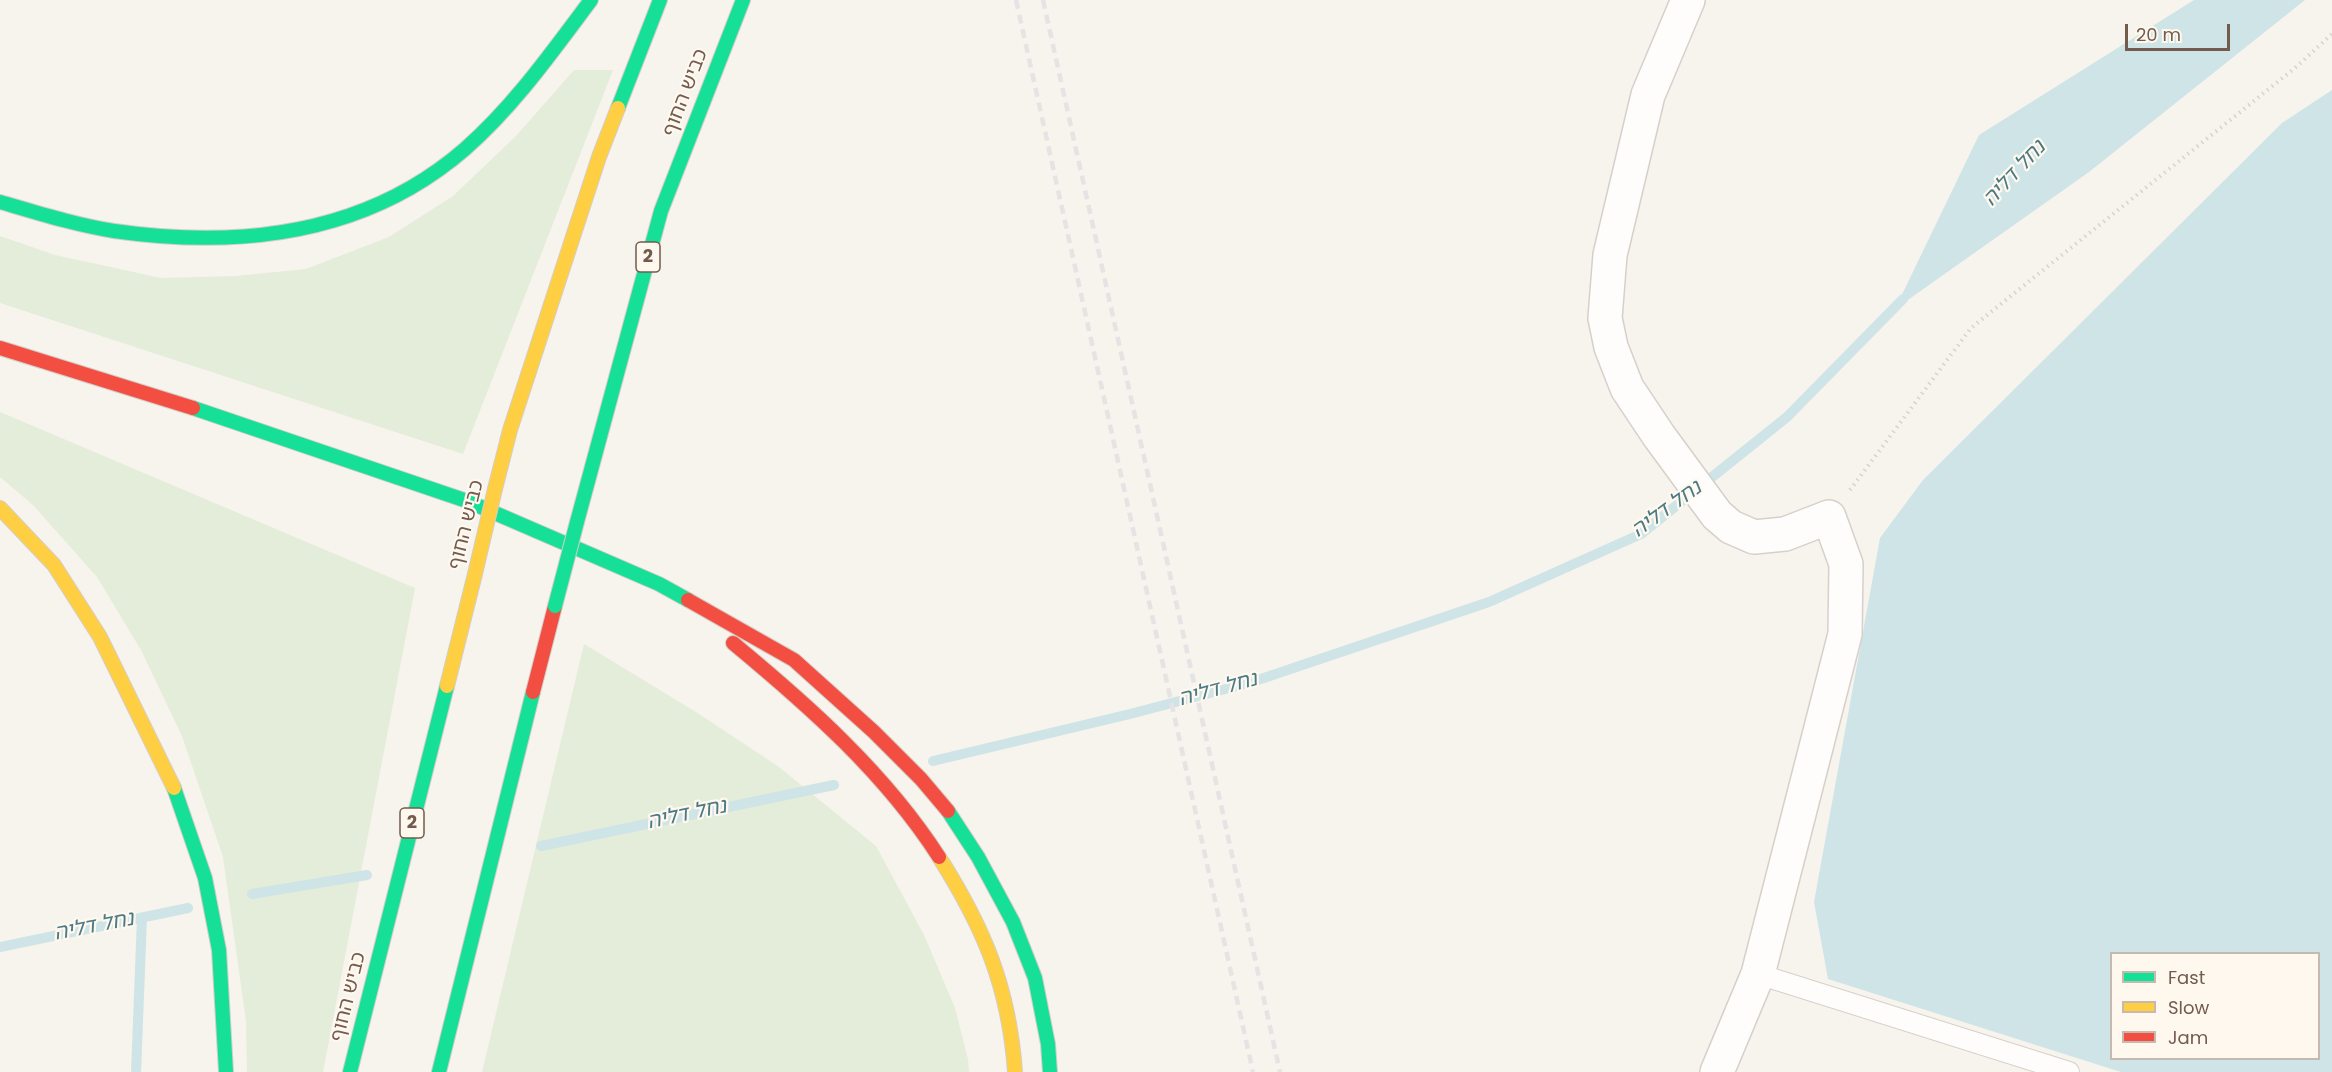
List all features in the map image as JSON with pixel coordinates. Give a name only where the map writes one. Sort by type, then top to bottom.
[{"type":"highway","points":[[0,202],[95,228],[173,239],[236,240],[309,229],[380,205],[443,167],[489,127],[551,53],[591,0]]},
{"type":"highway","name":"כביש החוף","points":[[350,1072],[510,430],[599,158],[660,0]]},
{"type":"highway","name":"כביש החוף","points":[[439,1072],[555,606],[661,211],[743,0]]},
{"type":"highway","points":[[30,342],[165,398]]},
{"type":"highway","points":[[0,348],[165,398],[467,501],[659,584],[794,660],[874,732],[921,779],[950,813],[978,857],[1012,922],[1035,978],[1048,1044],[1050,1072]]},
{"type":"highway","points":[[0,508],[54,565],[100,637],[140,714],[178,796],[205,878],[219,950],[226,1072]]},
{"type":"highway","points":[[659,584],[778,680],[835,732],[930,840],[957,884],[984,940],[1003,991],[1012,1035],[1016,1072]]},
{"type":"highway","points":[[444,1072],[446,1045]]},
{"type":"street","points":[[1688,0],[1648,95],[1610,255],[1605,318],[1611,347],[1627,388],[1717,515],[1731,527],[1754,537],[1785,534],[1830,518],[1846,564],[1845,634],[1758,974],[1717,1072]]},
{"type":"lane","points":[[1758,974],[2069,1072]]},
{"type":"path","points":[[1830,518],[1971,328],[2286,75],[2332,34]]},
{"type":"green space","points":[[574,70],[613,70],[463,454],[0,303],[0,236],[55,255],[161,278],[236,276],[306,269],[389,237],[453,196],[516,136]]},
{"type":"green space","points":[[0,412],[415,588],[323,1072],[247,1072],[246,1021],[223,857],[182,736],[141,650],[97,577],[33,505],[0,477]]},
{"type":"green space","points":[[584,644],[696,712],[779,767],[876,846],[924,935],[955,1008],[968,1059],[969,1072],[482,1072]]},
{"type":"water","points":[[2194,0],[2305,0],[2089,172],[1895,309],[1979,135]]},
{"type":"water","points":[[2332,90],[2332,1072],[2121,1072],[1828,979],[1814,902],[1880,538],[1923,480],[2282,123]]},
{"type":"waterway","name":"נחל דליה","points":[[933,761],[1252,682],[1489,602],[1641,534],[1787,417],[1903,299]]},
{"type":"waterway","name":"נחל דליה","points":[[541,846],[834,785]]},
{"type":"waterway","name":"נחל דליה","points":[[252,894],[367,875]]},
{"type":"waterway","name":"נחל דליה","points":[[0,947],[188,908]]},
{"type":"waterway","points":[[136,1072],[142,918]]},
{"type":"railway","points":[[1016,0],[1253,1072]]},
{"type":"railway","points":[[1043,0],[1280,1072]]},
{"type":"traffic: fast","points":[[0,202],[114,231],[161,236],[208,238],[254,236],[300,229],[344,217],[386,201],[427,178],[465,149],[516,97],[591,0]]},
{"type":"traffic: fast","points":[[618,108],[660,0]]},
{"type":"traffic: fast","points":[[577,522],[661,211],[743,0]]},
{"type":"traffic: fast","points":[[193,408],[467,501],[659,584],[688,600]]},
{"type":"traffic: fast","points":[[555,606],[577,522]]},
{"type":"traffic: fast","points":[[350,1072],[447,686]]},
{"type":"traffic: fast","points":[[439,1072],[533,692]]},
{"type":"traffic: fast","points":[[174,788],[205,878],[219,950],[226,1072]]},
{"type":"traffic: fast","points":[[948,811],[978,857],[1013,922],[1035,978],[1048,1044],[1050,1072]]},
{"type":"traffic: slow","points":[[495,489],[510,430],[599,157],[618,108]]},
{"type":"traffic: slow","points":[[475,574],[495,489]]},
{"type":"traffic: slow","points":[[0,508],[54,565],[100,637],[174,788]]},
{"type":"traffic: slow","points":[[447,686],[475,574]]},
{"type":"traffic: slow","points":[[939,857],[969,909],[992,959],[1007,1013],[1015,1072]]},
{"type":"traffic: jam","points":[[0,348],[193,408]]},
{"type":"traffic: jam","points":[[688,600],[794,660],[874,732],[921,779],[948,811]]},
{"type":"traffic: jam","points":[[533,692],[555,606]]},
{"type":"traffic: jam","points":[[733,643],[790,691],[870,769],[918,826],[939,857]]}]
